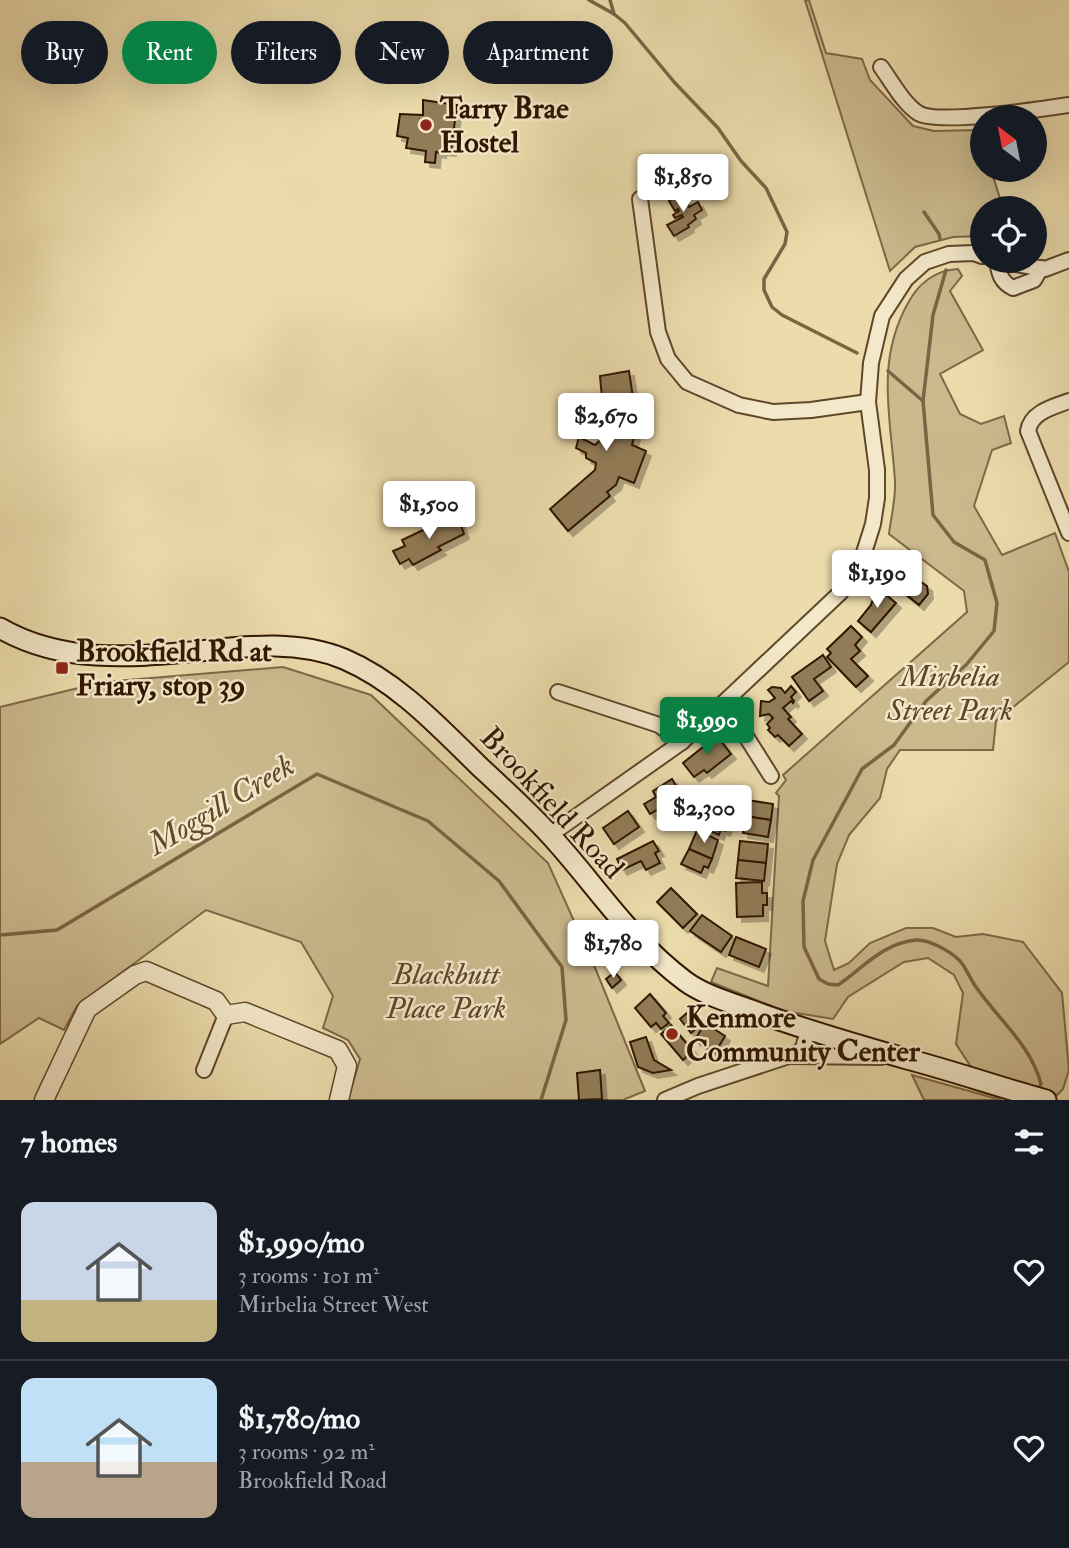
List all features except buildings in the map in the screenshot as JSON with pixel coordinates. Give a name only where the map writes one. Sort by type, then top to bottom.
[{"type":"main road","name":"Brookfield Road","points":[[0,628],[15,637],[54,650],[89,656],[144,656],[241,647],[285,646],[322,651],[347,660],[405,697],[550,835],[630,933],[686,982],[717,998],[808,1031],[1038,1098]]},
{"type":"street","points":[[881,67],[916,112],[926,118],[1069,105]]},
{"type":"street","points":[[640,199],[658,332],[668,359],[687,382],[739,405],[774,412],[811,410],[868,401]]},
{"type":"street","points":[[550,835],[682,742],[839,593],[862,559],[873,524],[877,470],[868,401],[871,363],[882,316],[906,279],[925,262],[949,254],[970,253]]},
{"type":"street","points":[[1047,266],[1069,260]]},
{"type":"street","points":[[999,273],[1004,284],[1013,288],[1034,280],[1038,273]]},
{"type":"street","points":[[1069,401],[1039,413],[1029,423],[1028,431],[1069,533]]},
{"type":"street","points":[[558,692],[659,724],[682,742]]},
{"type":"street","points":[[721,705],[737,722],[771,776]]},
{"type":"street","points":[[44,1100],[87,1009],[135,975],[146,971],[153,973],[216,1001],[226,1015]]},
{"type":"street","points":[[226,1015],[245,1013],[338,1050],[346,1066],[339,1100]]},
{"type":"street","points":[[204,1070],[226,1015]]},
{"type":"street","points":[[792,1056],[803,1048],[808,1031]]},
{"type":"street","points":[[665,1100],[698,1086],[792,1056],[900,1057]]},
{"type":"green space","points":[[805,0],[809,0],[826,53],[862,59],[870,80],[913,126],[934,131],[970,130],[970,182],[995,182],[999,196],[970,196],[970,236],[953,237],[915,247],[890,271]]},
{"type":"green space","name":"Mirbelia Street Park","points":[[958,269],[962,276],[950,291],[983,350],[940,374],[960,414],[981,424],[1004,416],[1011,443],[992,450],[974,506],[1002,555],[1055,533],[1069,572],[1069,662],[996,721],[993,750],[900,750],[887,769],[880,798],[849,835],[837,864],[825,941],[834,970],[849,963],[870,943],[906,928],[933,928],[956,937],[983,934],[1023,942],[1062,993],[1069,1070],[1063,1089],[1057,1095],[971,1067],[956,1044],[963,993],[954,975],[928,958],[904,962],[848,997],[833,1019],[784,1011],[711,982],[717,968],[768,986],[779,796],[776,793],[786,780],[783,775],[967,612],[964,591],[889,534],[895,487],[888,390],[891,347],[908,303],[917,290],[935,275]]},
{"type":"green space","name":"Blackbutt Place Park","points":[[283,667],[371,695],[548,863],[596,970],[645,1091],[623,1100],[348,1100],[360,1059],[348,1040],[323,1028],[333,996],[301,942],[206,910],[77,1006],[64,1030],[39,1018],[0,1044],[0,707],[103,682]]},
{"type":"green space","points":[[912,1075],[1001,1100],[924,1100]]},
{"type":"waterway","points":[[589,0],[625,23],[675,83],[718,128],[741,161],[766,188],[787,232],[785,244],[764,279],[764,290],[772,307],[782,315],[857,353]]},
{"type":"waterway","points":[[610,0],[614,14]]},
{"type":"waterway","points":[[924,212],[940,239]]},
{"type":"waterway","points":[[946,270],[933,315],[923,401],[933,515],[954,542],[985,560],[997,603],[994,631],[966,665],[926,701],[894,745],[862,769],[813,860],[803,901],[804,947],[819,979],[838,985],[883,951],[904,942],[921,940],[945,949],[961,963],[976,987],[1030,1057],[1041,1084],[1038,1092]]},
{"type":"waterway","points":[[888,371],[923,401]]},
{"type":"waterway","name":"Moggill Creek","points":[[0,935],[57,930],[317,774],[428,821],[499,881],[562,967],[566,1020],[541,1100]]},
{"type":"place","name":"Tarry Brae Hostel","points":[[426,125]]},
{"type":"place","name":"Brookfield Rd at Friary, stop 39","points":[[62,668]]},
{"type":"place","name":"Kenmore Community Center","points":[[672,1034]]}]
